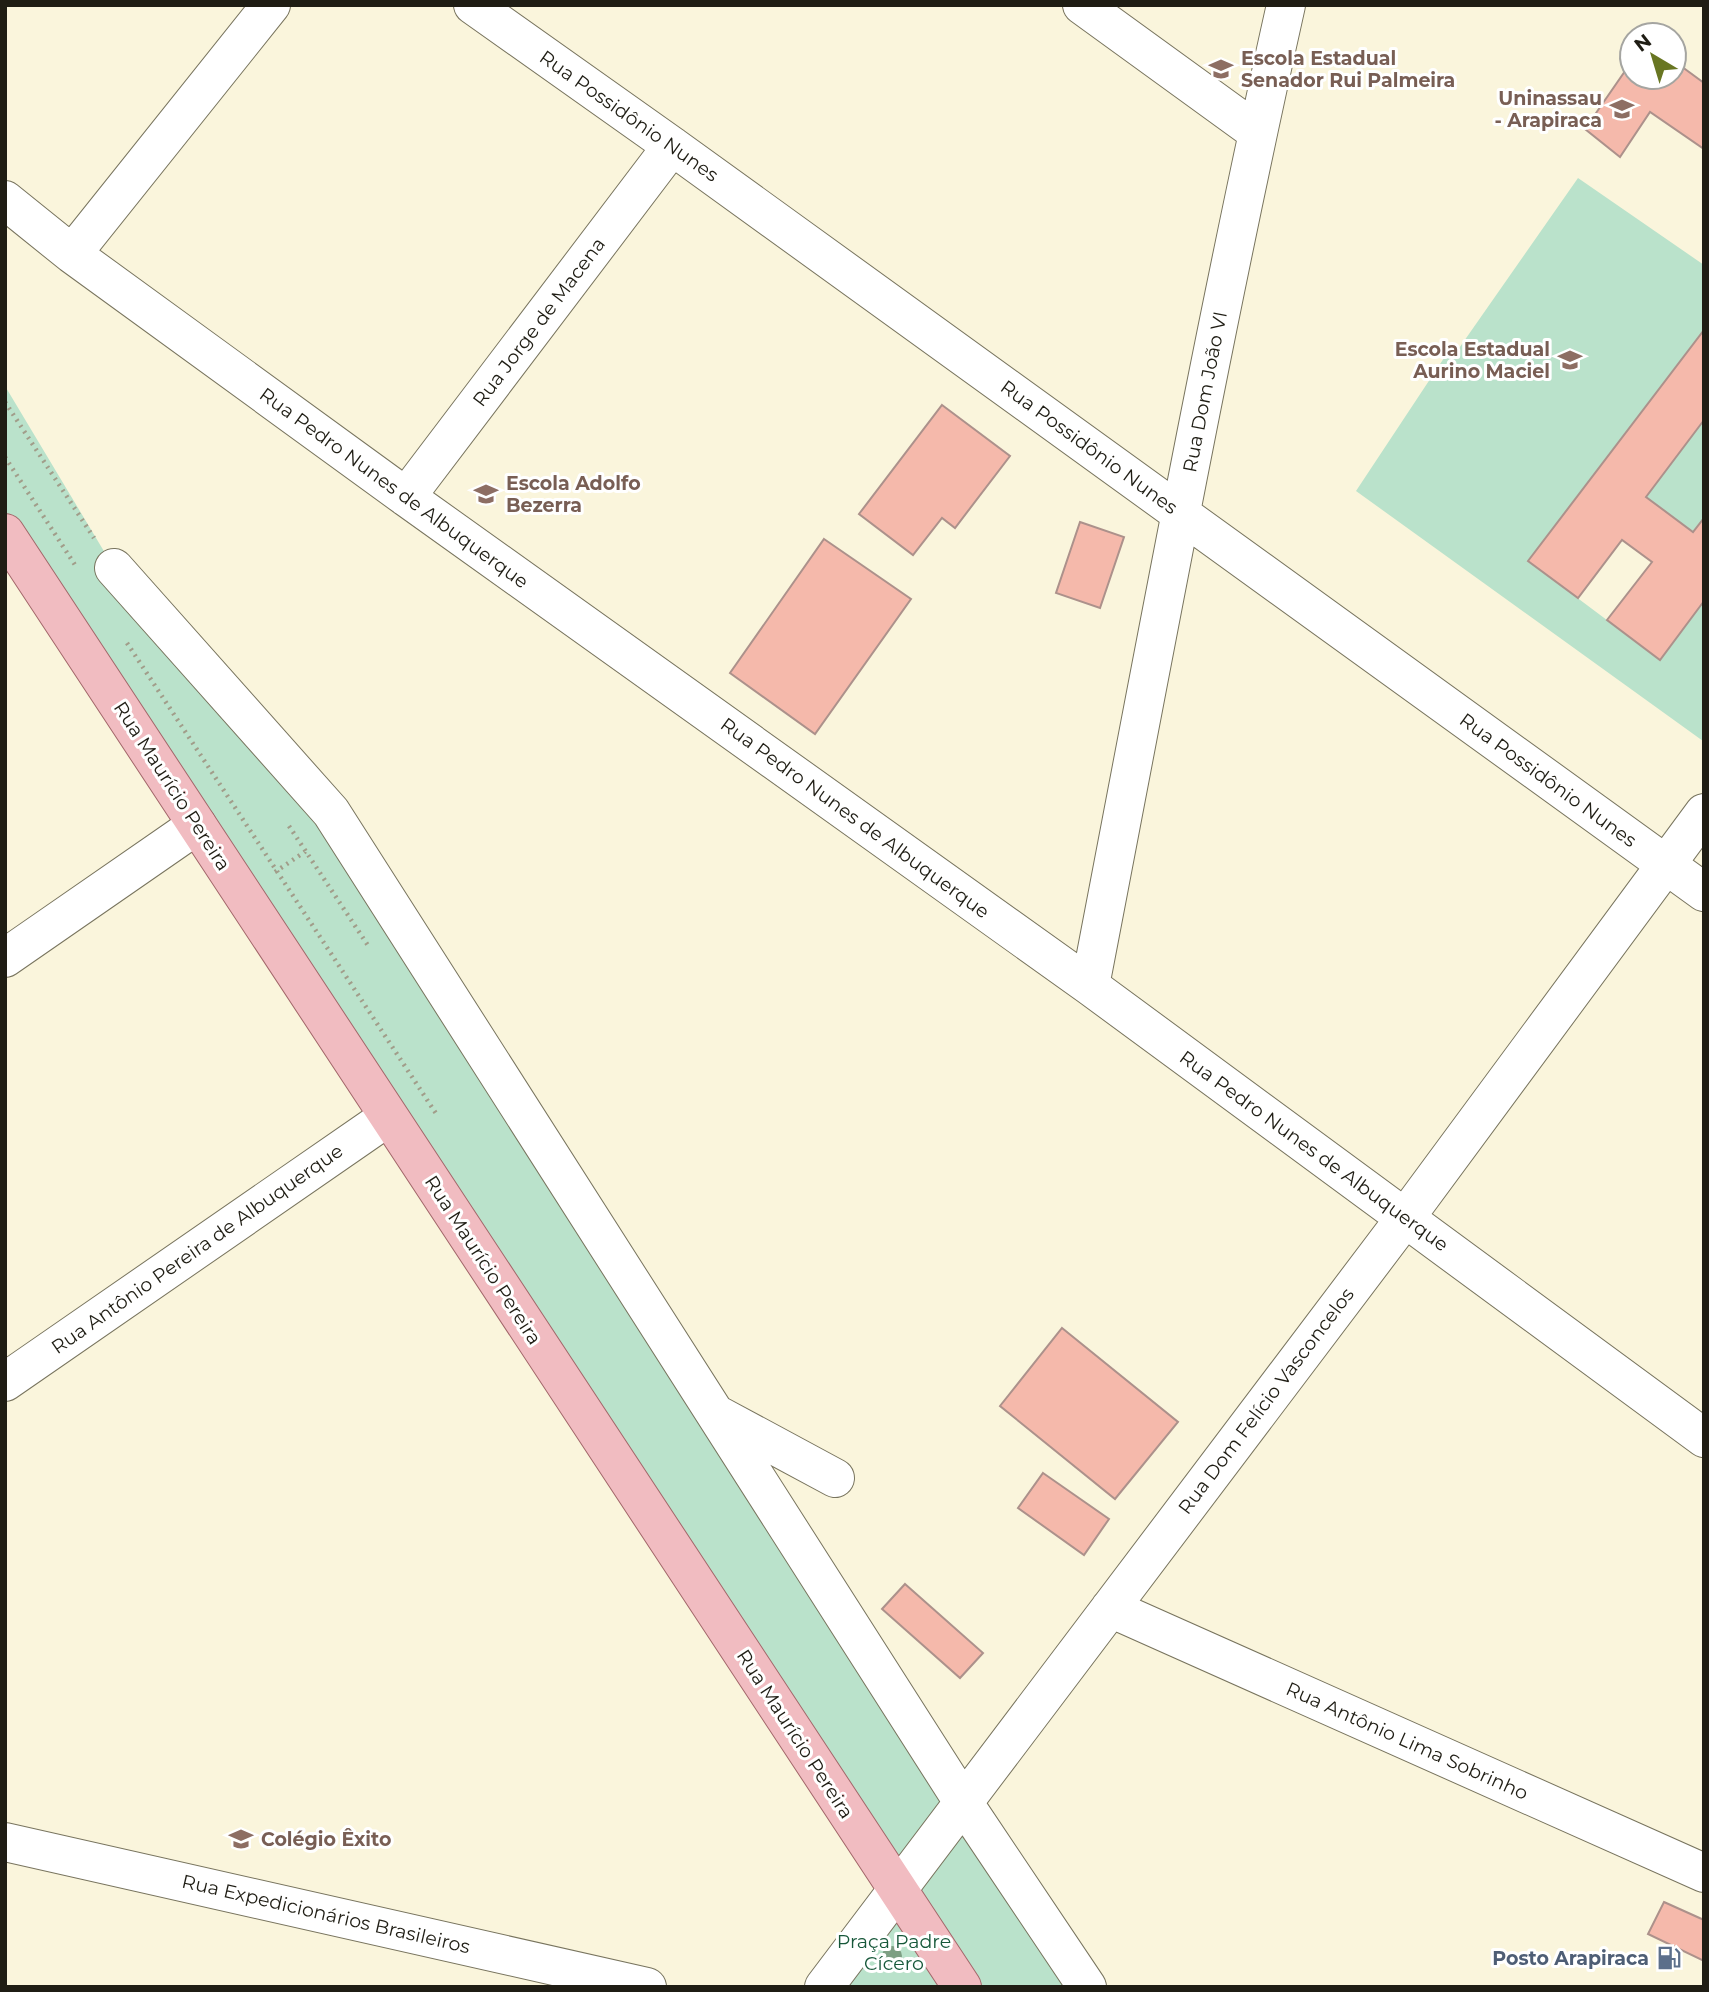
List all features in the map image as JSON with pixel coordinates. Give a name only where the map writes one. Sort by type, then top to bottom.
[{"type":"main road","name":"Rua Maurício Pereira","points":[[5,533],[962,1987]]},
{"type":"street","points":[[72,254],[271,5]]},
{"type":"street","name":"Rua Possidônio Nunes","points":[[473,5],[1704,892]]},
{"type":"street","points":[[1082,5],[1257,132]]},
{"type":"street","name":"Rua Dom João VI","points":[[1090,986],[1257,132],[1286,5]]},
{"type":"street","name":"Rua Jorge de Macena","points":[[406,497],[672,146]]},
{"type":"street","name":"Rua Pedro Nunes de Albuquerque","points":[[5,200],[72,254],[406,497],[1090,986],[1704,1438]]},
{"type":"street","points":[[114,568],[331,812],[963,1802],[1087,1987]]},
{"type":"street","name":"Rua Dom Felício Vasconcelos","points":[[824,1987],[1405,1217],[1704,813]]},
{"type":"street","points":[[5,958],[197,825]]},
{"type":"street","name":"Rua Antônio Pereira de Albuquerque","points":[[5,1382],[388,1116]]},
{"type":"street","points":[[716,1414],[835,1478]]},
{"type":"street","name":"Rua Antônio Lima Sobrinho","points":[[1110,1608],[1704,1873]]},
{"type":"street","name":"Rua Expedicionários Brasileiros","points":[[5,1842],[647,1987]]},
{"type":"path","points":[[5,457],[86,582],[114,568]]},
{"type":"green space","name":"Escola Estadual Aurino Maciel","points":[[1578,178],[1704,265],[1704,330],[1528,561],[1659,659],[1704,601],[1703,741],[1356,491],[1448,352],[1455,354]]},
{"type":"green space","name":"Praça Padre Cícero","points":[[5,386],[114,568],[331,812],[1087,1987],[824,1987],[897,1890],[5,533]]},
{"type":"green space","points":[[1704,420],[1704,518],[1693,532],[1646,497]]},
{"type":"building","points":[[1688,71],[1704,83],[1704,149],[1650,112],[1620,157],[1585,129],[1618,81],[1618,91],[1688,91]]},
{"type":"building","points":[[1704,330],[1704,420],[1646,497],[1693,532],[1704,518],[1704,601],[1660,660],[1607,620],[1652,562],[1622,540],[1578,598],[1528,561]]},
{"type":"building","points":[[942,405],[1010,456],[955,528],[942,518],[913,555],[859,514]]},
{"type":"building","points":[[1080,522],[1124,537],[1100,608],[1056,593]]},
{"type":"building","points":[[824,539],[911,599],[815,734],[730,673]]},
{"type":"building","points":[[1062,1328],[1178,1422],[1115,1499],[1000,1406]]},
{"type":"building","points":[[1043,1473],[1109,1519],[1084,1555],[1018,1508]]},
{"type":"building","points":[[905,1584],[983,1653],[960,1678],[882,1609]]},
{"type":"building","points":[[1664,1902],[1704,1920],[1704,1961],[1648,1934]]},
{"type":"place","name":"Escola Estadual Senador Rui Palmeira","points":[[1221,69]]},
{"type":"place","name":"Uninassau - Arapiraca","points":[[1622,109]]},
{"type":"place","name":"Escola Estadual Aurino Maciel","points":[[1570,360]]},
{"type":"place","name":"Escola Adolfo Bezerra","points":[[486,494]]},
{"type":"place","name":"Colégio Êxito","points":[[241,1839]]},
{"type":"place","name":"Posto Arapiraca","points":[[1669,1958]]}]
